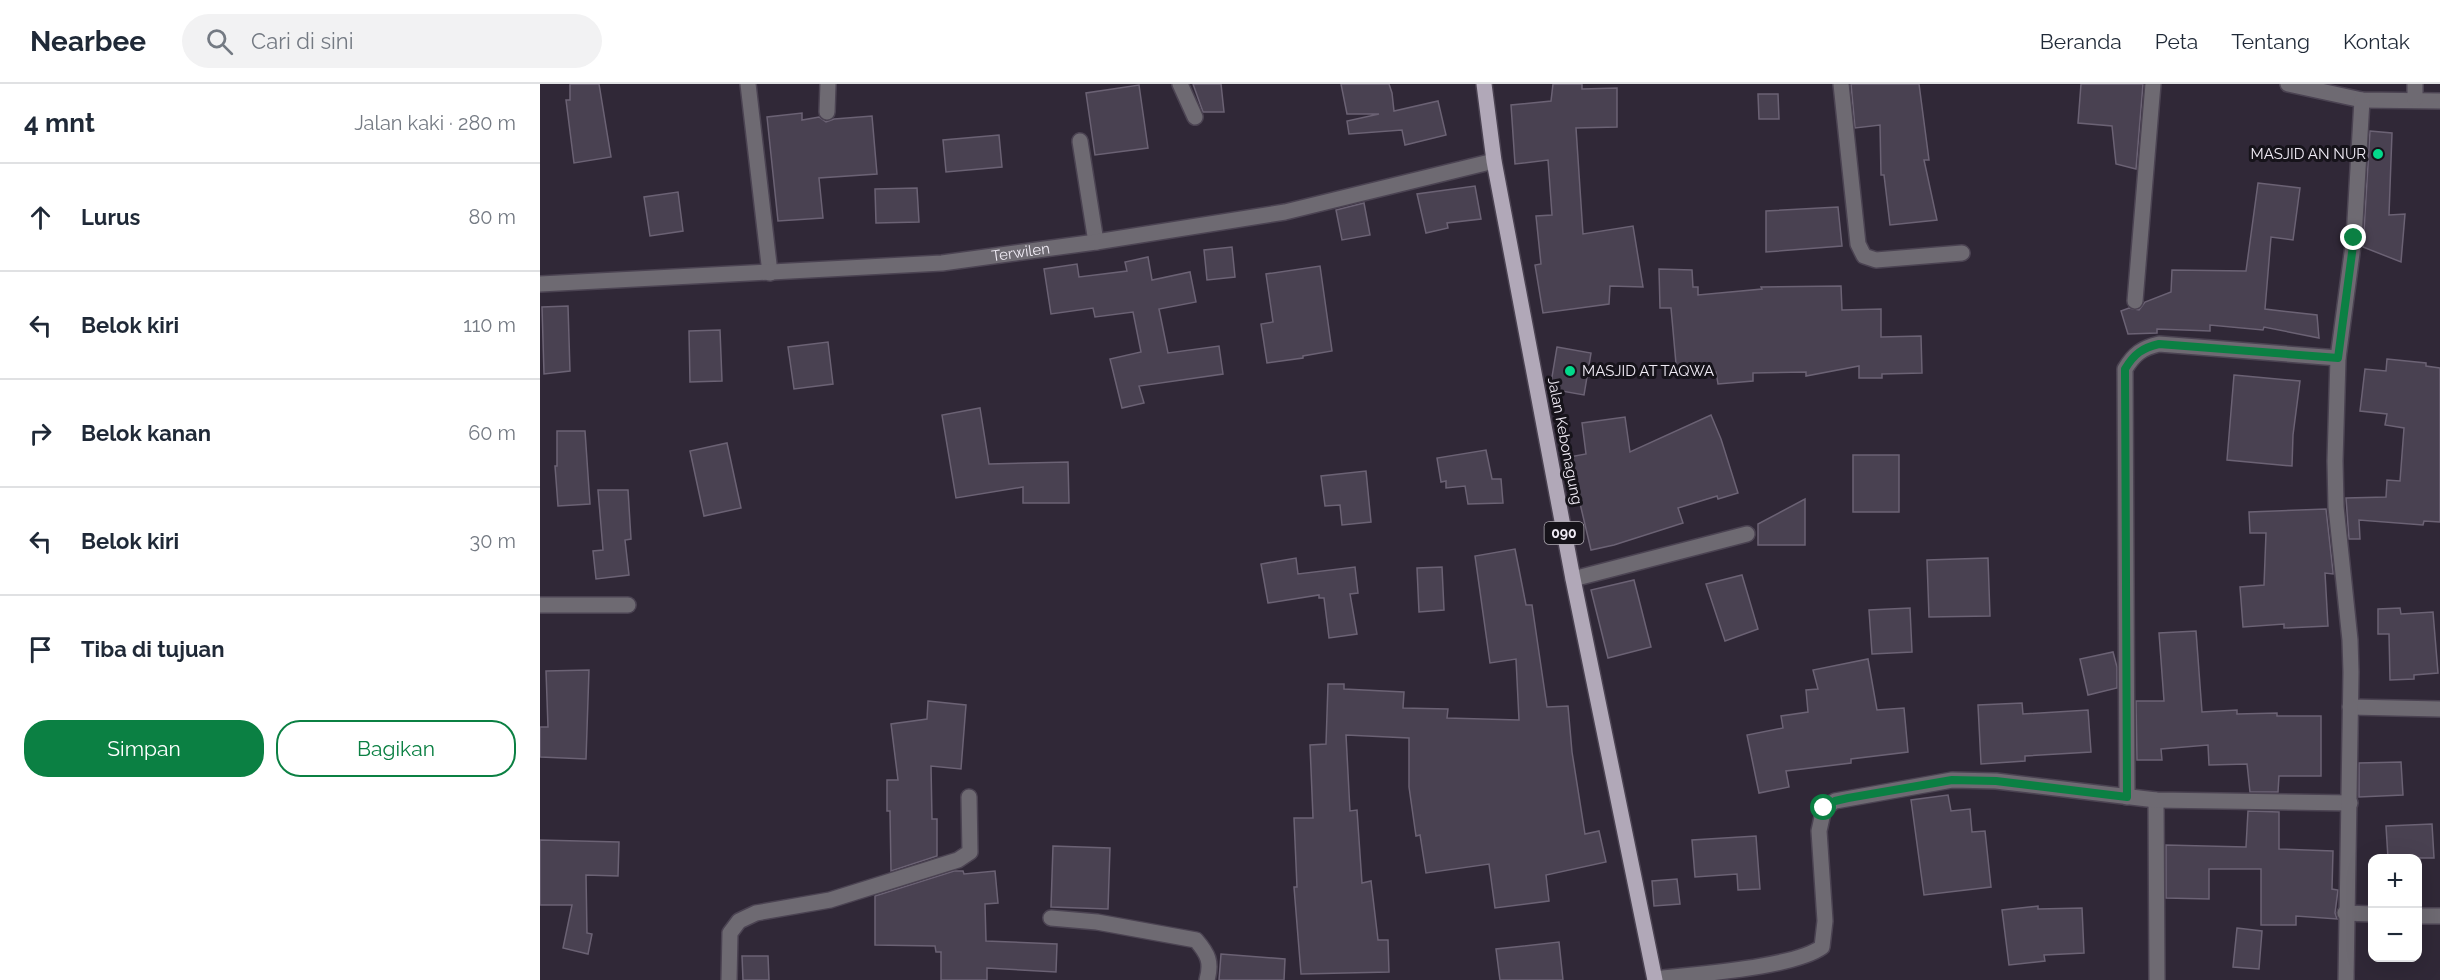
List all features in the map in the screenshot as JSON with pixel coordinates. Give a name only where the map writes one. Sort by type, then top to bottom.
[{"type":"main road","name":"Jalan Kebonagung","points":[[1484,84],[1494,161],[1573,579],[1655,980]]},
{"type":"street","points":[[748,84],[770,273]]},
{"type":"street","points":[[827,112],[828,84]]},
{"type":"street","points":[[1180,84],[1195,117]]},
{"type":"street","points":[[1841,84],[1858,244],[1864,256],[1876,260],[1962,253]]},
{"type":"street","points":[[2135,302],[2153,84]]},
{"type":"street","points":[[2288,84],[2362,100],[2415,92],[2440,100]]},
{"type":"street","points":[[2346,980],[2350,803],[2350,640],[2336,507],[2335,461],[2338,358],[2354,238],[2362,100]]},
{"type":"street","points":[[1080,141],[1096,242]]},
{"type":"street","name":"Terwilen","points":[[540,284],[942,263],[1096,242],[1286,212],[1494,161]]},
{"type":"street","points":[[2127,797],[2125,369],[2132,357],[2144,347],[2159,344],[2338,358]]},
{"type":"street","points":[[1573,579],[1747,534]]},
{"type":"street","points":[[540,604],[628,605]]},
{"type":"street","points":[[2350,707],[2440,709]]},
{"type":"street","points":[[1655,980],[1756,966],[1801,957],[1822,947],[1825,921],[1819,831],[1824,808],[1835,801],[1952,780],[1996,781],[2156,800],[2350,803]]},
{"type":"street","points":[[729,980],[730,933],[739,921],[756,913],[830,900],[958,860],[970,852],[969,797]]},
{"type":"street","points":[[2156,800],[2157,980]]},
{"type":"street","points":[[2346,913],[2368,914]]},
{"type":"street","points":[[2422,915],[2440,916]]},
{"type":"street","points":[[1051,918],[1097,922],[1196,940],[1208,955],[1211,966],[1207,980]]},
{"type":"building","points":[[570,84],[599,84],[611,157],[574,163],[566,100],[570,100]]},
{"type":"building","points":[[1193,84],[1221,84],[1224,112],[1203,112]]},
{"type":"building","points":[[1341,84],[1389,84],[1394,111],[1438,101],[1446,135],[1405,145],[1402,130],[1349,134],[1347,121],[1379,114],[1347,114]]},
{"type":"building","points":[[1553,84],[1582,84],[1582,89],[1617,88],[1617,127],[1576,128],[1583,234],[1633,226],[1643,287],[1610,286],[1609,304],[1543,313],[1535,265],[1541,264],[1536,216],[1552,215],[1548,160],[1515,164],[1511,105],[1551,101]]},
{"type":"building","points":[[1851,84],[1919,84],[1929,160],[1924,160],[1937,220],[1890,225],[1884,175],[1881,175],[1880,125],[1855,128]]},
{"type":"building","points":[[2081,84],[2143,84],[2136,169],[2116,164],[2112,126],[2078,123]]},
{"type":"building","points":[[1139,85],[1148,148],[1095,155],[1086,93]]},
{"type":"building","points":[[1758,94],[1778,94],[1779,119],[1759,119]]},
{"type":"building","points":[[802,113],[802,120],[819,117],[826,122],[834,119],[872,116],[877,174],[819,178],[823,218],[778,221],[767,117]]},
{"type":"building","points":[[2370,131],[2392,133],[2389,215],[2405,214],[2401,262],[2363,247]]},
{"type":"building","points":[[999,135],[1002,167],[946,172],[943,140]]},
{"type":"building","points":[[2258,183],[2300,188],[2293,240],[2271,237],[2265,309],[2317,315],[2319,338],[2264,327],[2263,330],[2210,325],[2210,331],[2157,329],[2157,333],[2128,334],[2121,311],[2129,308],[2139,310],[2145,302],[2171,292],[2172,270],[2246,271]]},
{"type":"building","points":[[1475,186],[1481,219],[1447,223],[1448,228],[1426,233],[1417,194]]},
{"type":"building","points":[[917,188],[919,222],[876,223],[875,189]]},
{"type":"building","points":[[678,192],[683,231],[650,236],[644,197]]},
{"type":"building","points":[[1364,203],[1370,235],[1342,240],[1336,210]]},
{"type":"building","points":[[1838,207],[1842,246],[1766,252],[1766,211]]},
{"type":"building","points":[[1232,247],[1235,277],[1207,280],[1204,250]]},
{"type":"building","points":[[1148,257],[1152,280],[1190,272],[1196,302],[1159,309],[1168,353],[1219,346],[1223,374],[1139,386],[1144,403],[1122,408],[1110,359],[1141,352],[1133,312],[1095,317],[1093,308],[1051,314],[1044,269],[1077,264],[1079,277],[1127,271],[1125,262]]},
{"type":"building","points":[[1320,266],[1332,351],[1267,363],[1261,324],[1273,322],[1266,274]]},
{"type":"building","points":[[1659,269],[1692,270],[1693,287],[1698,287],[1698,295],[1762,289],[1761,287],[1841,286],[1842,310],[1881,309],[1881,337],[1921,336],[1922,373],[1882,374],[1882,378],[1859,378],[1859,366],[1806,376],[1806,372],[1753,373],[1753,381],[1718,384],[1716,372],[1677,375],[1671,308],[1660,308]]},
{"type":"building","points":[[568,306],[570,371],[544,374],[542,307]]},
{"type":"building","points":[[720,330],[722,381],[690,382],[689,331]]},
{"type":"building","points":[[828,342],[833,384],[794,389],[788,347]]},
{"type":"building","name":"MASJID AT TAQWA","points":[[1557,347],[1591,353],[1584,395],[1550,389]]},
{"type":"building","points":[[2387,359],[2426,363],[2426,366],[2440,368],[2440,522],[2424,521],[2423,525],[2359,520],[2360,539],[2349,539],[2346,498],[2386,497],[2387,480],[2400,481],[2404,428],[2385,425],[2387,414],[2360,411],[2365,369],[2386,371]]},
{"type":"building","points":[[2234,375],[2300,381],[2293,435],[2292,466],[2227,460]]},
{"type":"building","points":[[980,408],[989,464],[1068,462],[1069,503],[1023,503],[1023,487],[956,498],[942,415]]},
{"type":"building","points":[[1711,415],[1738,493],[1718,499],[1717,496],[1678,508],[1683,523],[1591,550],[1569,457],[1586,454],[1582,423],[1625,417],[1630,452]]},
{"type":"building","points":[[557,431],[585,431],[590,504],[558,506],[555,466],[557,466]]},
{"type":"building","points":[[727,443],[741,508],[704,516],[690,451]]},
{"type":"building","points":[[1486,450],[1492,479],[1501,479],[1503,503],[1468,504],[1465,486],[1446,488],[1446,481],[1441,482],[1437,458]]},
{"type":"building","points":[[1853,455],[1899,455],[1899,512],[1853,512]]},
{"type":"building","points":[[1366,471],[1371,522],[1342,525],[1340,505],[1325,506],[1321,476]]},
{"type":"building","points":[[598,490],[628,490],[631,539],[625,540],[629,575],[596,579],[593,551],[603,550]]},
{"type":"building","points":[[1805,499],[1805,545],[1758,545],[1758,524]]},
{"type":"building","points":[[2326,509],[2333,572],[2333,574],[2325,573],[2328,626],[2284,628],[2284,624],[2243,627],[2240,587],[2264,585],[2266,533],[2250,533],[2249,512]]},
{"type":"building","points":[[1515,549],[1526,605],[1532,605],[1547,707],[1568,706],[1572,752],[1585,834],[1599,831],[1606,862],[1546,875],[1549,901],[1495,908],[1489,864],[1426,873],[1420,835],[1416,836],[1409,787],[1409,738],[1346,735],[1350,811],[1357,810],[1362,883],[1371,881],[1378,940],[1388,940],[1389,972],[1301,974],[1294,887],[1297,887],[1294,818],[1313,818],[1310,745],[1326,744],[1328,684],[1344,684],[1344,689],[1404,692],[1403,708],[1448,709],[1447,718],[1519,720],[1516,659],[1490,663],[1475,556]]},
{"type":"building","points":[[1296,558],[1298,574],[1355,567],[1358,593],[1350,594],[1357,634],[1329,638],[1324,598],[1319,598],[1319,595],[1268,603],[1261,564]]},
{"type":"building","points":[[1988,558],[1990,616],[1929,617],[1927,560]]},
{"type":"building","points":[[1442,567],[1444,610],[1419,612],[1417,568]]},
{"type":"building","points":[[1742,575],[1758,629],[1725,641],[1706,584]]},
{"type":"building","points":[[1634,580],[1651,647],[1608,658],[1591,590]]},
{"type":"building","points":[[1910,608],[1912,652],[1872,654],[1869,610]]},
{"type":"building","points":[[2400,608],[2401,614],[2433,612],[2438,673],[2414,675],[2414,679],[2390,680],[2389,634],[2378,634],[2378,609]]},
{"type":"building","points":[[2196,631],[2202,712],[2237,710],[2237,714],[2277,713],[2277,716],[2321,716],[2321,776],[2279,776],[2278,792],[2250,792],[2247,764],[2209,765],[2208,745],[2161,749],[2162,760],[2137,760],[2136,701],[2164,701],[2159,633]]},
{"type":"building","points":[[2113,652],[2117,667],[2117,688],[2088,695],[2080,659]]},
{"type":"building","points":[[1868,659],[1877,710],[1904,708],[1908,752],[1851,759],[1851,763],[1786,771],[1789,787],[1759,793],[1747,735],[1783,728],[1781,716],[1808,712],[1806,690],[1818,689],[1813,670]]},
{"type":"building","points":[[589,670],[586,759],[540,757],[540,727],[548,727],[546,671]]},
{"type":"building","points":[[928,701],[966,705],[961,769],[931,766],[932,819],[937,819],[937,856],[891,871],[887,780],[898,780],[891,724],[927,719]]},
{"type":"building","points":[[2022,703],[2023,714],[2088,710],[2091,752],[2025,756],[2025,761],[1981,764],[1978,705]]},
{"type":"building","points":[[2401,762],[2403,795],[2359,797],[2359,763]]},
{"type":"building","points":[[1948,795],[1951,811],[1970,809],[1972,832],[1985,831],[1991,887],[1924,895],[1911,800]]},
{"type":"building","points":[[2248,811],[2279,812],[2279,849],[2333,851],[2332,889],[2338,890],[2335,913],[2337,919],[2296,916],[2296,925],[2261,925],[2261,869],[2209,869],[2209,899],[2166,898],[2166,845],[2246,847]]},
{"type":"building","points":[[2432,824],[2434,858],[2422,858],[2422,854],[2388,854],[2386,826]]},
{"type":"building","points":[[1756,836],[1760,889],[1738,890],[1737,874],[1695,877],[1692,840]]},
{"type":"building","points":[[540,840],[619,842],[618,876],[586,875],[587,933],[592,934],[588,954],[563,948],[572,905],[540,905]]},
{"type":"building","points":[[1053,846],[1110,848],[1108,909],[1051,907]]},
{"type":"building","points":[[954,871],[963,871],[964,874],[995,871],[998,903],[985,904],[986,941],[1057,944],[1056,972],[987,968],[987,980],[941,980],[941,952],[936,952],[935,946],[875,945],[875,896]]},
{"type":"building","points":[[1677,879],[1680,904],[1654,906],[1652,881]]},
{"type":"building","points":[[2038,906],[2038,909],[2082,908],[2084,953],[2044,955],[2045,961],[2009,965],[2002,910]]},
{"type":"building","points":[[2237,928],[2262,931],[2259,969],[2233,967]]},
{"type":"building","points":[[1559,942],[1563,980],[1500,980],[1496,949]]},
{"type":"building","points":[[1221,954],[1285,959],[1284,980],[1219,980]]},
{"type":"building","points":[[742,956],[768,956],[769,980],[743,980]]},
{"type":"place","name":"MASJID AN NUR","points":[[2378,154]]},
{"type":"place","name":"MASJID AT TAQWA","points":[[1570,371]]},
{"type":"route","points":[[1824,808],[1835,801],[1848,798],[1952,780],[1996,781],[2127,797],[2125,369],[2132,357],[2144,347],[2159,344],[2338,358],[2354,238]]}]
